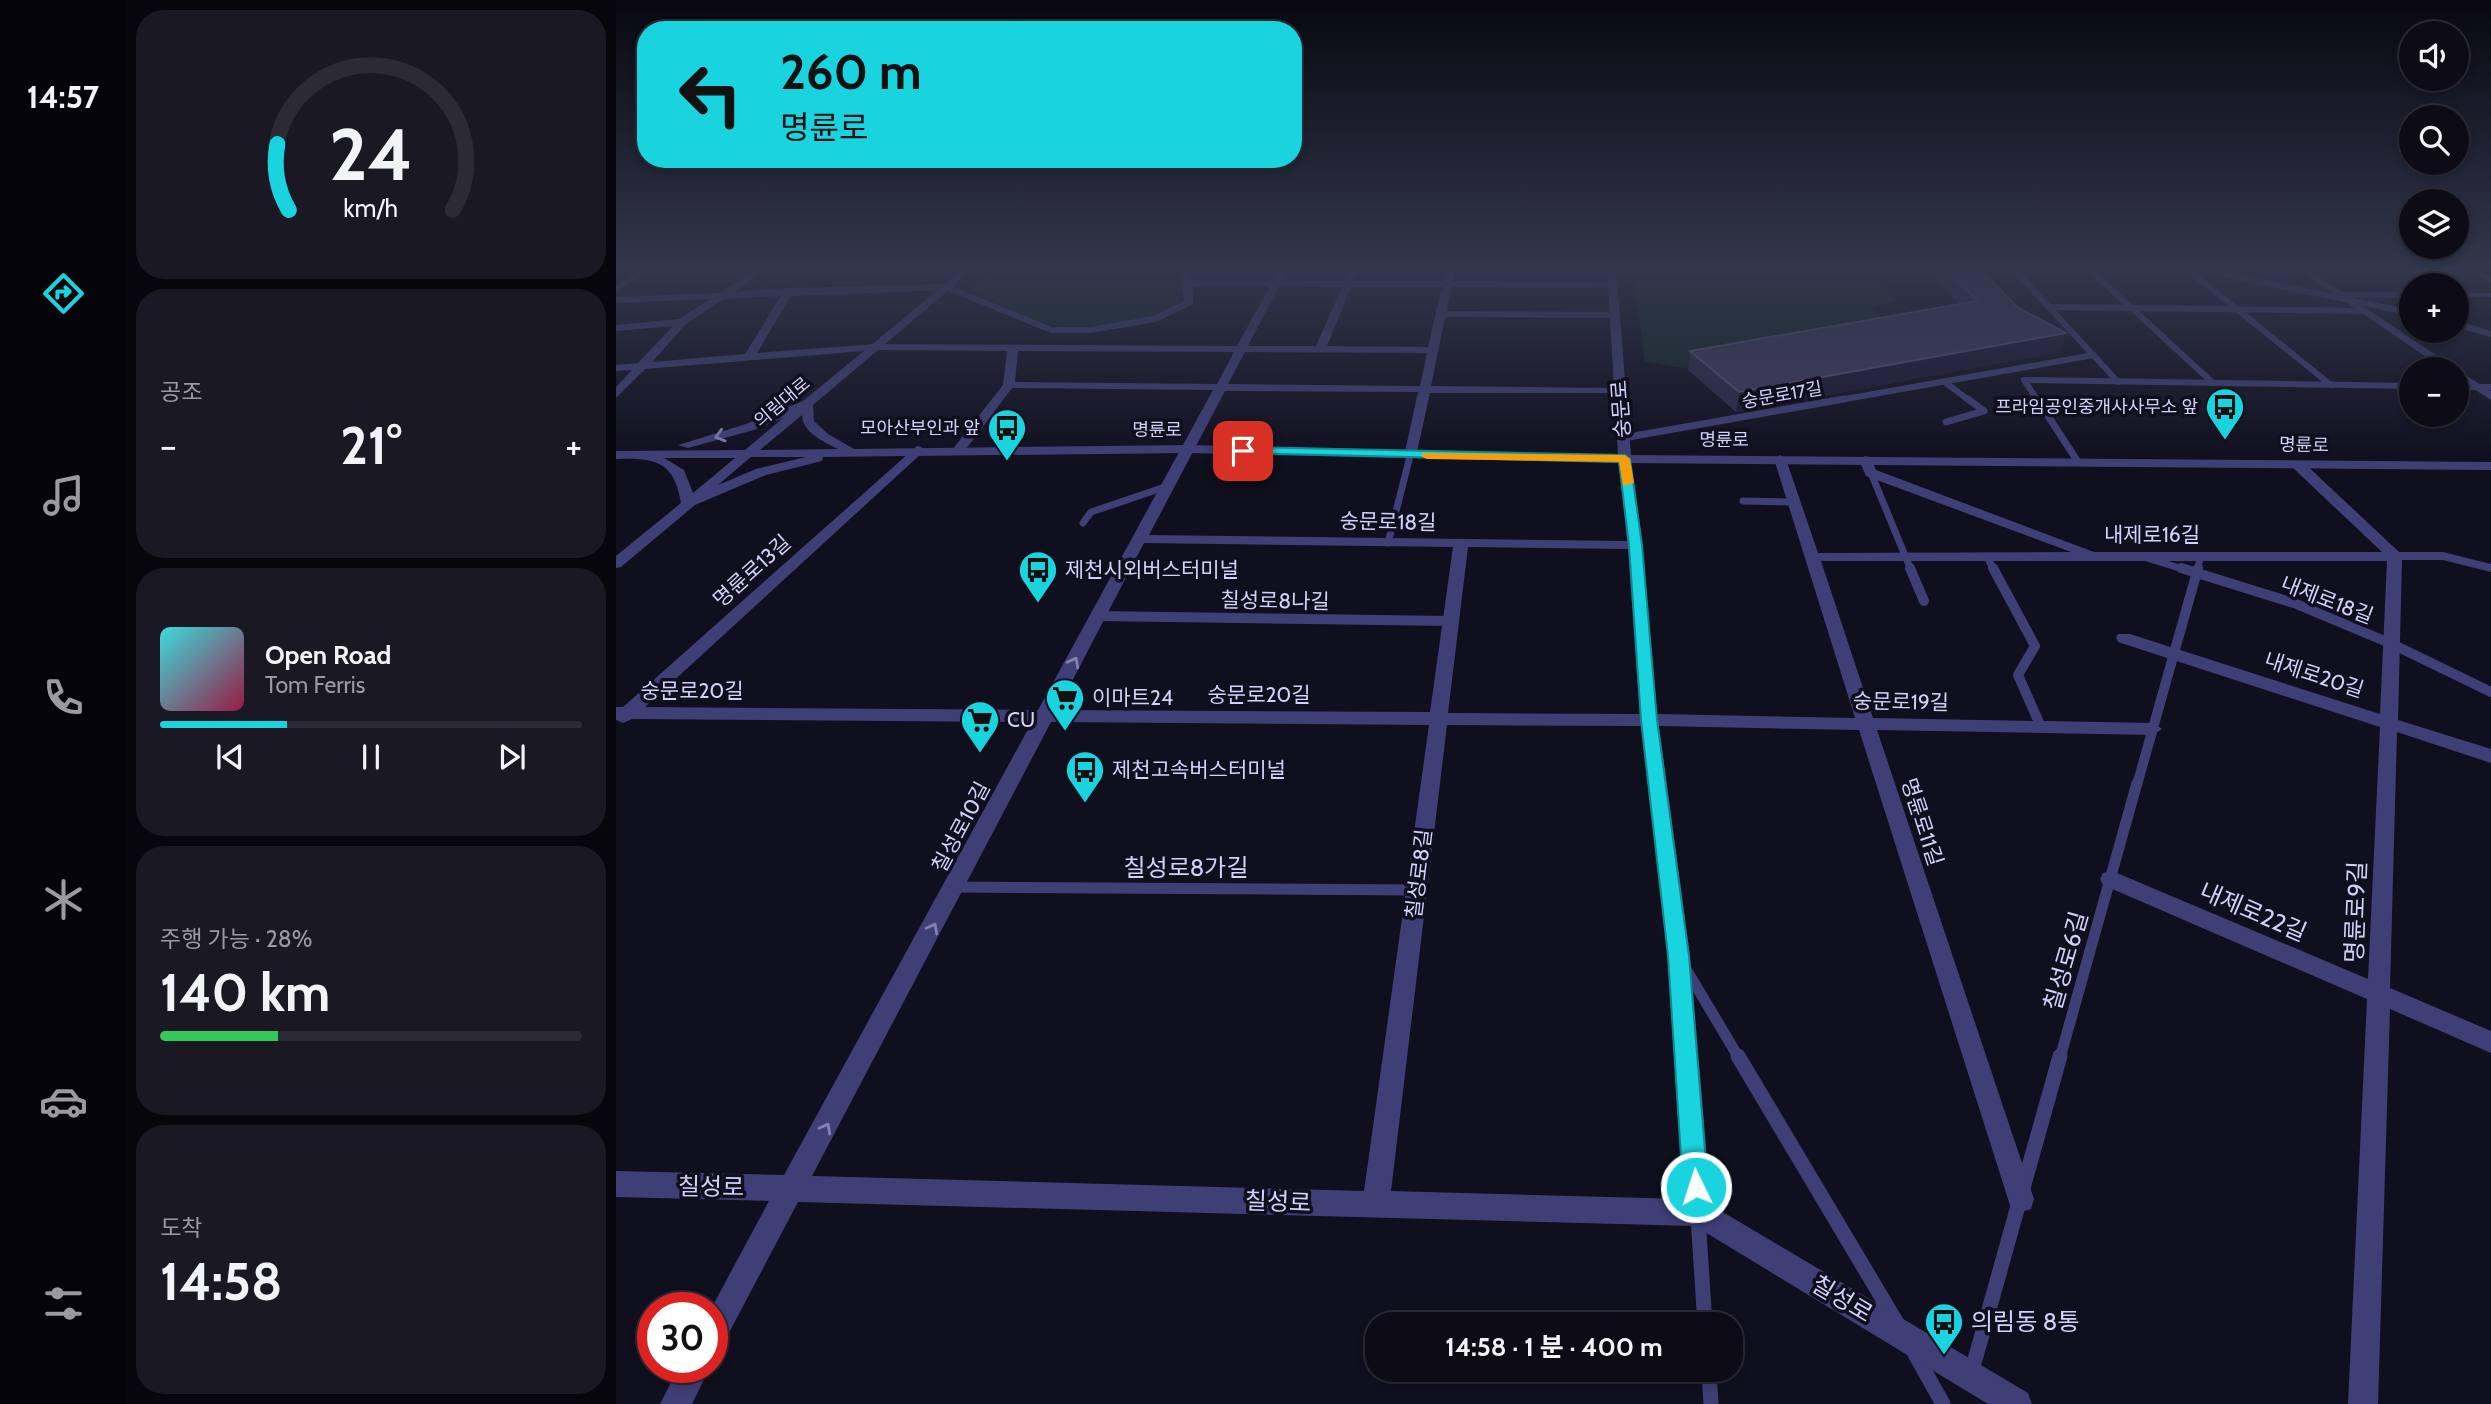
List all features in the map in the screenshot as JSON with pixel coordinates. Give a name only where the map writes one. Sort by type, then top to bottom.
[{"type":"street","points":[[616,394],[672,333]]},
{"type":"street","points":[[747,359],[764,333]]},
{"type":"street","name":"의림대로","points":[[616,564],[893,333]]},
{"type":"street","name":"칠성로10길","points":[[728,1307],[794,1189],[1250,333]]},
{"type":"street","points":[[1320,349],[1327,333]]},
{"type":"street","points":[[1410,456],[1437,333]]},
{"type":"street","name":"숭문로","points":[[1617,333],[1624,449],[1635,545],[1649,720],[1679,956],[1698,1213]]},
{"type":"street","points":[[2396,333],[2433,357]]},
{"type":"street","points":[[958,450],[1009,385],[1013,346]]},
{"type":"street","points":[[616,368],[876,347],[1433,350]]},
{"type":"street","points":[[2469,381],[2491,396]]},
{"type":"street","points":[[1009,385],[1620,391]]},
{"type":"street","points":[[633,454],[693,444],[750,427],[807,404],[808,422],[824,438],[851,451]]},
{"type":"street","name":"명륜로","points":[[616,455],[751,451],[1188,449],[1410,456],[1624,449],[1868,466],[2078,462],[2491,466]]},
{"type":"street","name":"명륜로13길","points":[[620,717],[917,450]]},
{"type":"street","points":[[633,454],[671,463],[683,476],[688,503],[761,472],[851,451]]},
{"type":"street","name":"명륜로11길","points":[[1780,459],[2021,1199]]},
{"type":"street","points":[[2297,464],[2395,556]]},
{"type":"street","name":"명륜로","points":[[1868,466],[2097,556]]},
{"type":"street","name":"숭문로18길","points":[[1140,539],[1635,545]]},
{"type":"street","name":"칠성로8길","points":[[1376,1204],[1461,544]]},
{"type":"street","name":"명륜로9길","points":[[2363,1404],[2395,556]]},
{"type":"street","name":"내제로16길","points":[[1812,557],[2443,556],[2491,568]]},
{"type":"street","name":"내제로20길","points":[[2124,638],[2491,756]]},
{"type":"street","name":"숭문로20길","points":[[620,717],[1045,716],[1649,720]]},
{"type":"street","name":"숭문로19길","points":[[1649,720],[2153,729]]},
{"type":"street","name":"내제로22길","points":[[2110,879],[2491,1042]]},
{"type":"street","name":"칠성로","points":[[616,1184],[1698,1213],[2017,1404]]},
{"type":"street","points":[[675,1404],[686,1383]]},
{"type":"lane","points":[[2073,333],[2118,382]]},
{"type":"lane","points":[[2158,333],[2213,383]]},
{"type":"lane","points":[[2267,333],[2331,385]]},
{"type":"lane","name":"숭문로17길","points":[[1624,449],[2094,355]]},
{"type":"lane","points":[[2078,462],[2024,380],[2399,386]]},
{"type":"lane","points":[[1946,383],[1984,411],[1946,422]]},
{"type":"lane","points":[[2469,387],[2491,387]]},
{"type":"lane","points":[[1388,543],[1410,456]]},
{"type":"lane","points":[[1868,466],[1924,601]]},
{"type":"lane","points":[[1083,523],[1091,512],[1168,486]]},
{"type":"lane","points":[[1743,501],[1793,502]]},
{"type":"lane","name":"내제로18길","points":[[2143,556],[2294,604],[2392,644],[2491,692]]},
{"type":"lane","name":"칠성로6길","points":[[1971,1376],[2201,556]]},
{"type":"lane","points":[[1987,557],[2035,646],[2018,675],[2041,727]]},
{"type":"lane","name":"칠성로8나길","points":[[1099,616],[1451,621]]},
{"type":"lane","name":"칠성로8가길","points":[[954,887],[1417,890]]},
{"type":"lane","points":[[1679,956],[1905,1337]]},
{"type":"lane","points":[[1698,1213],[1704,1312]]},
{"type":"lane","name":"칠성로","points":[[1905,1337],[1943,1404]]},
{"type":"lane","points":[[1710,1382],[1711,1404]]},
{"type":"green space","points":[[1641,333],[1884,333],[1684,368],[1645,362]]},
{"type":"building","points":[[1796,333],[2066,333],[1739,392],[1690,351]]},
{"type":"slow traffic","points":[[1427,456],[1625,459],[1628,483]]},
{"type":"place","name":"프라임공인중개사사무소 앞","points":[[2225,441]]},
{"type":"place","name":"모아산부인과 앞","points":[[1007,462]]},
{"type":"place","name":"제천시외버스터미널","points":[[1038,604]]},
{"type":"place","name":"이마트24","points":[[1065,732]]},
{"type":"place","name":"CU","points":[[980,754]]},
{"type":"place","name":"제천고속버스터미널","points":[[1085,804]]},
{"type":"place","name":"의림동 8통","points":[[1944,1356]]},
{"type":"route","points":[[1243,451],[1625,459],[1649,720],[1679,956],[1696,1187]]}]
